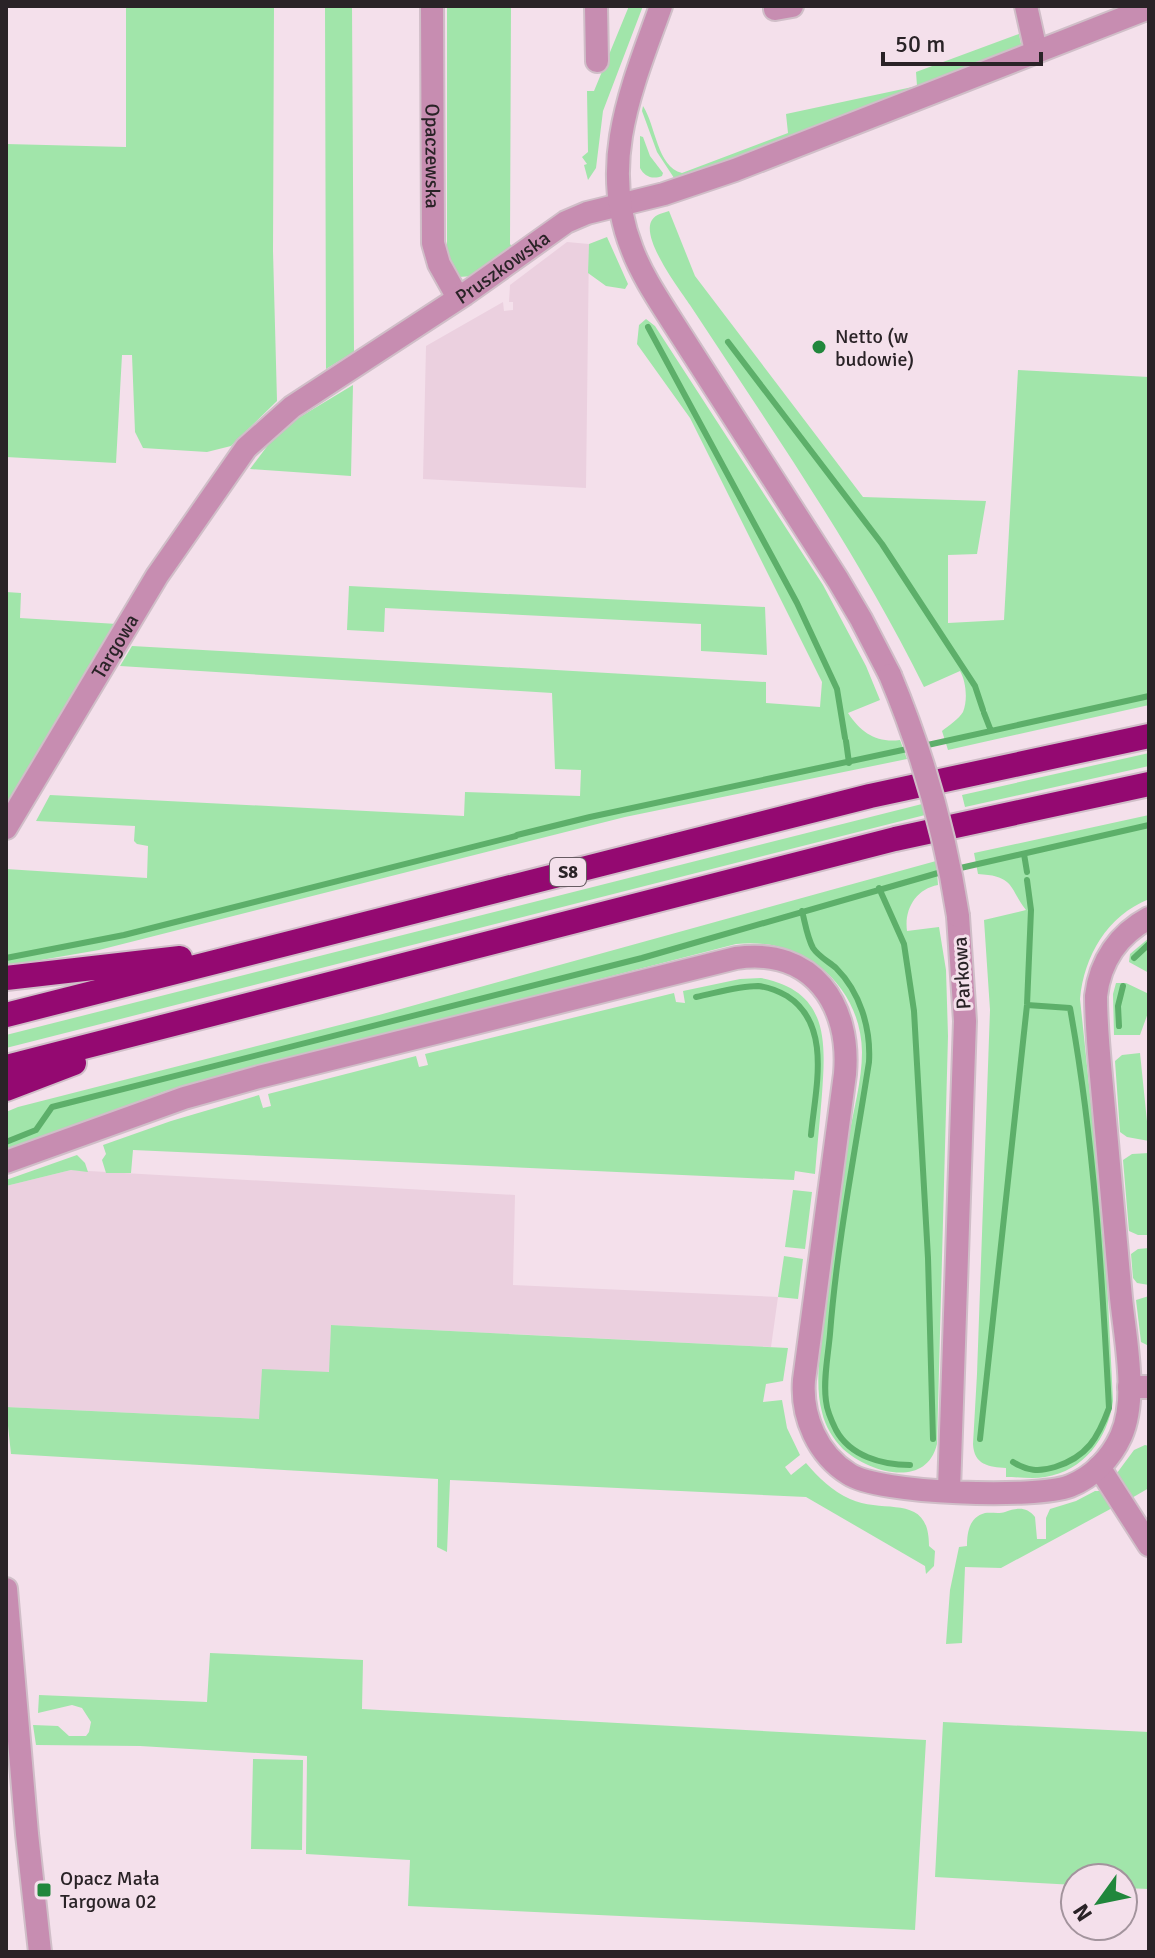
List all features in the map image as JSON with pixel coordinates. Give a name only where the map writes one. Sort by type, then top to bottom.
[{"type":"highway","name":"S8","points":[[6,978],[265,949],[870,796],[1149,736]]},
{"type":"highway","points":[[6,1067],[895,839],[1149,784]]},
{"type":"highway","points":[[6,1015],[265,949]]},
{"type":"highway","points":[[6,1089],[177,1024]]},
{"type":"street","name":"Opaczewska","points":[[432,6],[433,246],[458,298]]},
{"type":"street","points":[[596,6],[597,61]]},
{"type":"street","points":[[620,203],[617,162],[622,121],[661,6]]},
{"type":"street","points":[[1026,6],[1036,51]]},
{"type":"street","name":"Pruszkowska","points":[[230,470],[246,448],[284,412],[458,298],[566,222],[735,170],[1149,8]]},
{"type":"street","name":"Parkowa","points":[[620,203],[628,239],[646,278],[861,619],[890,675],[918,744],[935,801],[949,856],[958,916],[965,1021],[949,1490]]},
{"type":"street","name":"Targowa","points":[[6,828],[94,684],[142,598],[230,470]]},
{"type":"street","points":[[6,1162],[184,1098],[274,1074],[736,958],[763,957],[791,964],[810,976],[826,992],[842,1020],[846,1043],[845,1074],[804,1380],[807,1417],[814,1435],[841,1469],[856,1479],[886,1486],[1046,1492],[1071,1486],[1099,1467],[1122,1433],[1139,1387],[1096,996],[1102,970],[1113,949],[1129,931],[1149,918]]},
{"type":"street","points":[[1099,1467],[1149,1545]]},
{"type":"street","points":[[6,1589],[40,1952]]},
{"type":"shaded area","points":[[567,242],[589,244],[586,488],[423,479],[426,346],[503,302],[504,311],[513,310],[513,302],[509,302],[510,285]]},
{"type":"shaded area","points":[[71,1170],[515,1195],[513,1285],[778,1297],[771,1347],[331,1325],[330,1372],[260,1419],[6,1407],[6,1186]]},
{"type":"green space","points":[[126,6],[274,6],[273,251],[277,401],[231,446],[207,452],[143,448],[135,432],[132,355],[122,355],[116,463],[6,457],[6,144],[126,147]]},
{"type":"green space","points":[[325,6],[352,6],[354,352],[326,369]]},
{"type":"green space","points":[[447,6],[511,6],[510,244],[514,249],[475,276],[458,277],[447,263]]},
{"type":"green space","points":[[629,6],[643,6],[603,111],[596,168],[588,180],[584,165],[587,164],[582,157],[588,152],[587,91],[594,91]]},
{"type":"green space","points":[[1019,34],[1022,49],[676,181],[657,152],[642,111],[643,106],[667,163],[682,173],[788,133],[786,114],[917,86],[916,72]]},
{"type":"green space","points":[[640,136],[662,176],[649,176],[640,168]]},
{"type":"green space","points":[[669,211],[695,276],[863,497],[986,501],[977,554],[948,555],[948,623],[1004,620],[1018,370],[1149,377],[1149,705],[948,750],[942,731],[961,715],[965,702],[965,685],[960,671],[924,687],[843,540],[656,251],[651,239],[652,220]]},
{"type":"green space","points":[[607,237],[628,284],[625,289],[606,286],[588,273],[589,244]]},
{"type":"green space","points":[[646,319],[655,326],[823,585],[866,666],[880,700],[848,713],[870,735],[884,740],[900,740],[907,759],[625,817],[99,950],[6,966],[6,869],[147,878],[148,846],[134,841],[135,826],[36,821],[50,795],[464,816],[465,792],[580,796],[581,770],[555,769],[552,693],[120,666],[132,646],[766,682],[766,703],[820,707],[822,682],[690,418],[637,344],[639,325]]},
{"type":"green space","points":[[353,385],[351,476],[250,469],[280,429]]},
{"type":"green space","points":[[349,586],[765,607],[767,655],[701,651],[701,624],[385,608],[384,632],[347,630]]},
{"type":"green space","points":[[6,592],[21,593],[20,618],[117,624],[6,810]]},
{"type":"green space","points":[[1149,753],[1149,766],[965,807],[962,795]]},
{"type":"green space","points":[[922,804],[925,815],[6,1048],[6,1035]]},
{"type":"green space","points":[[1149,815],[1149,899],[1121,916],[1100,939],[1082,983],[1080,999],[1107,1281],[1113,1401],[1110,1415],[1092,1451],[1071,1468],[1045,1477],[1006,1477],[1006,1468],[988,1466],[979,1461],[973,1444],[990,1010],[984,920],[1026,910],[1005,881],[978,874],[974,853]]},
{"type":"green space","points":[[936,861],[938,885],[923,891],[913,901],[907,915],[907,931],[939,927],[946,970],[948,1036],[937,1444],[931,1458],[909,1472],[881,1470],[854,1457],[833,1437],[822,1412],[818,1377],[820,1352],[862,1052],[859,1028],[851,1005],[839,986],[804,957],[783,948],[736,944],[166,1091],[6,1151],[6,1112],[18,1107],[379,1015]]},
{"type":"green space","points":[[1149,938],[1149,973],[1129,962],[1130,954]]},
{"type":"green space","points":[[761,978],[783,984],[799,994],[811,1006],[822,1037],[823,1074],[815,1174],[795,1171],[794,1180],[133,1150],[131,1173],[106,1173],[102,1160],[106,1154],[103,1145],[259,1095],[263,1108],[271,1106],[268,1094],[416,1056],[419,1067],[428,1065],[425,1054],[674,993],[676,1002],[685,1003],[683,991],[740,979]]},
{"type":"green space","points":[[1116,983],[1126,983],[1149,994],[1149,1010],[1140,1035],[1114,1035],[1113,994]]},
{"type":"green space","points":[[1140,1053],[1149,1141],[1127,1137],[1120,1132],[1115,1061],[1122,1055]]},
{"type":"green space","points":[[1149,1153],[1149,1235],[1138,1235],[1129,1231],[1123,1160],[1132,1154]]},
{"type":"green space","points":[[77,1155],[88,1172],[71,1170],[6,1186],[6,1180]]},
{"type":"green space","points":[[793,1190],[812,1192],[805,1249],[785,1247]]},
{"type":"green space","points":[[1149,1248],[1149,1285],[1137,1283],[1133,1278],[1131,1254],[1138,1249]]},
{"type":"green space","points":[[784,1256],[803,1259],[798,1299],[778,1297]]},
{"type":"green space","points":[[1149,1296],[1149,1346],[1141,1342],[1136,1300]]},
{"type":"green space","points":[[331,1325],[788,1348],[783,1381],[766,1384],[763,1402],[782,1400],[787,1428],[800,1455],[785,1467],[791,1475],[806,1463],[837,1492],[850,1499],[913,1512],[922,1518],[927,1529],[929,1546],[935,1551],[934,1566],[926,1574],[925,1566],[806,1497],[450,1480],[447,1552],[437,1547],[438,1479],[11,1454],[6,1407],[259,1419],[262,1369],[329,1372]]},
{"type":"green space","points":[[1149,1446],[1149,1488],[1130,1499],[1117,1473],[1134,1450]]},
{"type":"green space","points":[[1095,1491],[1104,1491],[1116,1506],[1001,1568],[965,1567],[962,1643],[946,1644],[950,1590],[959,1547],[967,1546],[968,1531],[975,1518],[985,1513],[1025,1510],[1035,1517],[1037,1539],[1046,1539],[1046,1518],[1050,1509]]},
{"type":"green space","points":[[210,1653],[363,1660],[362,1709],[926,1740],[915,1930],[408,1906],[410,1860],[306,1854],[307,1756],[140,1746],[36,1745],[33,1725],[58,1726],[69,1736],[86,1736],[91,1722],[82,1708],[72,1705],[38,1713],[39,1695],[207,1702]]},
{"type":"green space","points":[[943,1722],[1149,1732],[1149,1889],[1139,1889],[1139,1862],[1059,1862],[1059,1884],[935,1877]]},
{"type":"green space","points":[[253,1759],[303,1760],[302,1850],[251,1849]]},
{"type":"waterway","points":[[648,327],[797,603],[837,689],[845,738]]},
{"type":"waterway","points":[[728,342],[882,544],[975,686],[983,710]]},
{"type":"waterway","points":[[923,746],[1149,696]]},
{"type":"waterway","points":[[984,713],[991,731]]},
{"type":"waterway","points":[[846,741],[849,763]]},
{"type":"waterway","points":[[517,835],[912,748]]},
{"type":"waterway","points":[[956,869],[1149,825]]},
{"type":"waterway","points":[[6,958],[124,935],[516,836]]},
{"type":"waterway","points":[[1024,854],[1027,872]]},
{"type":"waterway","points":[[6,1142],[36,1130],[52,1107],[642,958],[945,871]]},
{"type":"waterway","points":[[980,1439],[1027,1005],[1031,910],[1027,880]]},
{"type":"waterway","points":[[879,888],[904,944],[914,1011],[928,1258],[933,1439]]},
{"type":"waterway","points":[[802,911],[813,948],[836,968],[858,999],[866,1024],[869,1049],[837,1266],[825,1376],[827,1405],[836,1430],[858,1452],[878,1461],[910,1465]]},
{"type":"waterway","points":[[1134,958],[1149,944]]},
{"type":"waterway","points":[[696,997],[758,986],[784,994],[801,1008],[811,1024],[818,1060],[811,1135]]},
{"type":"waterway","points":[[1119,1026],[1118,1006],[1123,986]]},
{"type":"waterway","points":[[1013,1462],[1038,1470],[1075,1458],[1096,1437],[1109,1408],[1091,1157],[1070,1008],[1027,1005]]},
{"type":"place","name":"Netto (w budowie)","points":[[819,347]]},
{"type":"place","name":"Opacz Mała Targowa 02","points":[[44,1890]]}]
